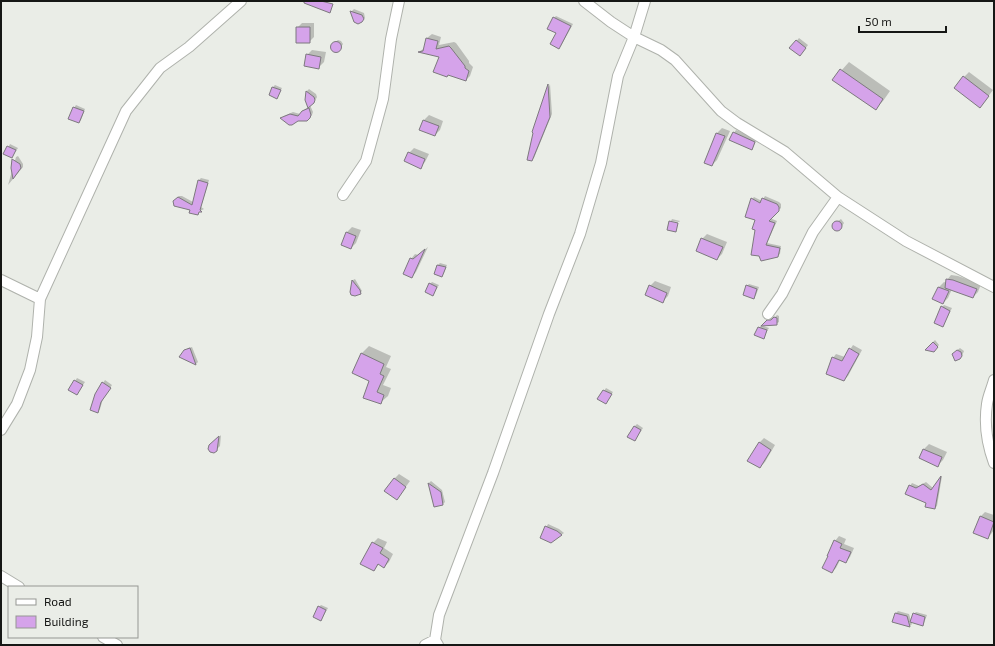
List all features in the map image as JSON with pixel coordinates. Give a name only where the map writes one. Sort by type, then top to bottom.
[{"type":"street","points":[[1,430],[17,404],[30,370],[36,337],[40,299],[126,111],[160,68],[189,47],[241,1]]},
{"type":"street","points":[[344,195],[366,161],[383,99],[391,39],[400,1]]},
{"type":"street","points":[[584,1],[611,22],[634,37],[661,50],[675,60],[721,111],[737,123],[785,152],[838,197],[906,241],[994,287]]},
{"type":"street","points":[[425,645],[436,643],[439,615],[493,473],[549,314],[580,234],[601,163],[618,76],[634,37],[645,1]]},
{"type":"street","points":[[768,314],[782,294],[813,232],[838,197]]},
{"type":"street","points":[[1,280],[40,299]]},
{"type":"street","points":[[994,380],[987,404],[986,429],[989,449],[994,462]]},
{"type":"street","points":[[1,576],[18,586]]},
{"type":"street","points":[[105,638],[117,645]]},
{"type":"building","points":[[304,1],[321,1],[333,4],[330,13],[304,3]]},
{"type":"building","points":[[350,11],[362,15],[364,19],[362,22],[358,24],[354,22]]},
{"type":"building","points":[[553,17],[571,26],[559,49],[550,44],[556,33],[547,29]]},
{"type":"building","points":[[296,27],[310,27],[310,43],[296,43]]},
{"type":"building","points":[[426,38],[438,41],[436,49],[449,46],[451,48],[465,68],[469,71],[466,81],[433,72],[439,57],[418,52],[423,51]]},
{"type":"building","points":[[796,40],[806,48],[800,56],[789,48]]},
{"type":"building","points":[[334,42],[338,42],[340,43],[340,51],[334,52],[331,49],[331,45]]},
{"type":"building","points":[[306,54],[321,57],[319,69],[304,66]]},
{"type":"building","points":[[840,69],[883,99],[876,110],[832,80]]},
{"type":"building","points":[[963,76],[989,96],[980,108],[954,88]]},
{"type":"building","points":[[548,84],[550,117],[532,161],[527,160],[532,132]]},
{"type":"building","points":[[272,87],[281,90],[277,99],[269,95]]},
{"type":"building","points":[[306,91],[314,97],[315,100],[314,103],[308,108],[305,100]]},
{"type":"building","points":[[73,107],[84,111],[79,123],[68,119]]},
{"type":"building","points":[[309,108],[311,115],[307,121],[298,121],[292,125],[289,125],[280,118],[290,114],[298,116],[302,111]]},
{"type":"building","points":[[423,120],[439,126],[435,136],[419,130]]},
{"type":"building","points":[[733,132],[755,142],[752,150],[729,140]]},
{"type":"building","points":[[716,133],[725,136],[712,166],[704,163]]},
{"type":"building","points":[[7,146],[16,150],[12,158],[3,154]]},
{"type":"building","points":[[408,152],[425,159],[421,169],[404,161]]},
{"type":"building","points":[[12,159],[20,164],[21,168],[13,179],[11,168]]},
{"type":"building","points":[[198,180],[208,183],[200,210],[202,212],[199,212],[198,215],[189,213],[190,210],[174,206],[173,201],[178,197],[192,205]]},
{"type":"building","points":[[751,198],[760,203],[762,198],[777,204],[779,207],[779,211],[769,221],[775,223],[766,245],[780,248],[778,257],[761,261],[759,256],[751,255],[755,230],[752,229],[755,220],[745,217]]},
{"type":"building","points":[[669,221],[678,223],[676,232],[667,230]]},
{"type":"building","points":[[835,221],[839,221],[842,226],[839,231],[835,231],[832,228],[832,224]]},
{"type":"building","points":[[346,232],[356,236],[351,249],[341,245]]},
{"type":"building","points":[[701,238],[723,247],[717,260],[696,251]]},
{"type":"building","points":[[425,249],[412,278],[403,274],[410,258],[413,259]]},
{"type":"building","points":[[437,265],[446,267],[442,277],[434,274]]},
{"type":"building","points":[[946,279],[977,289],[973,298],[945,288]]},
{"type":"building","points":[[352,280],[360,290],[361,294],[355,296],[351,295]]},
{"type":"building","points":[[429,283],[437,287],[433,296],[425,292]]},
{"type":"building","points":[[649,285],[667,293],[663,303],[645,295]]},
{"type":"building","points":[[746,285],[757,289],[754,299],[743,295]]},
{"type":"building","points":[[938,287],[949,291],[943,304],[932,299]]},
{"type":"building","points":[[941,306],[950,311],[943,327],[934,323]]},
{"type":"building","points":[[774,317],[777,318],[777,325],[761,326],[767,320],[771,320]]},
{"type":"building","points":[[758,327],[767,330],[764,339],[754,335]]},
{"type":"building","points":[[933,342],[938,347],[934,352],[925,350]]},
{"type":"building","points":[[190,348],[196,365],[179,357],[184,350]]},
{"type":"building","points":[[849,348],[859,354],[844,381],[826,374],[832,357],[842,361]]},
{"type":"building","points":[[957,350],[961,352],[962,356],[960,359],[955,361],[952,354]]},
{"type":"building","points":[[361,353],[384,364],[380,374],[384,376],[377,392],[384,395],[381,404],[363,398],[369,381],[352,373]]},
{"type":"building","points":[[74,380],[83,385],[77,395],[68,390]]},
{"type":"building","points":[[102,382],[111,388],[101,402],[98,413],[90,410],[95,394]]},
{"type":"building","points":[[603,390],[612,394],[606,404],[597,399]]},
{"type":"building","points":[[634,426],[641,430],[635,441],[627,437]]},
{"type":"building","points":[[219,436],[217,451],[214,453],[210,452],[208,449],[209,445]]},
{"type":"building","points":[[759,442],[771,450],[760,468],[747,461]]},
{"type":"building","points":[[923,449],[942,457],[938,467],[919,458]]},
{"type":"building","points":[[941,476],[935,509],[925,507],[926,503],[905,494],[909,485],[916,488],[923,484],[931,490]]},
{"type":"building","points":[[394,478],[406,487],[397,500],[384,491]]},
{"type":"building","points":[[428,483],[441,492],[443,505],[434,507]]},
{"type":"building","points":[[980,516],[994,522],[988,539],[973,533]]},
{"type":"building","points":[[545,526],[562,535],[551,543],[540,538]]},
{"type":"building","points":[[834,540],[842,544],[840,548],[851,552],[846,563],[839,560],[832,573],[822,568]]},
{"type":"building","points":[[372,542],[383,548],[380,553],[389,559],[384,568],[378,564],[374,571],[360,564]]},
{"type":"building","points":[[318,606],[326,610],[321,621],[313,617]]},
{"type":"building","points":[[895,613],[907,616],[910,627],[892,622]]},
{"type":"building","points":[[913,613],[925,617],[923,626],[910,622]]}]
